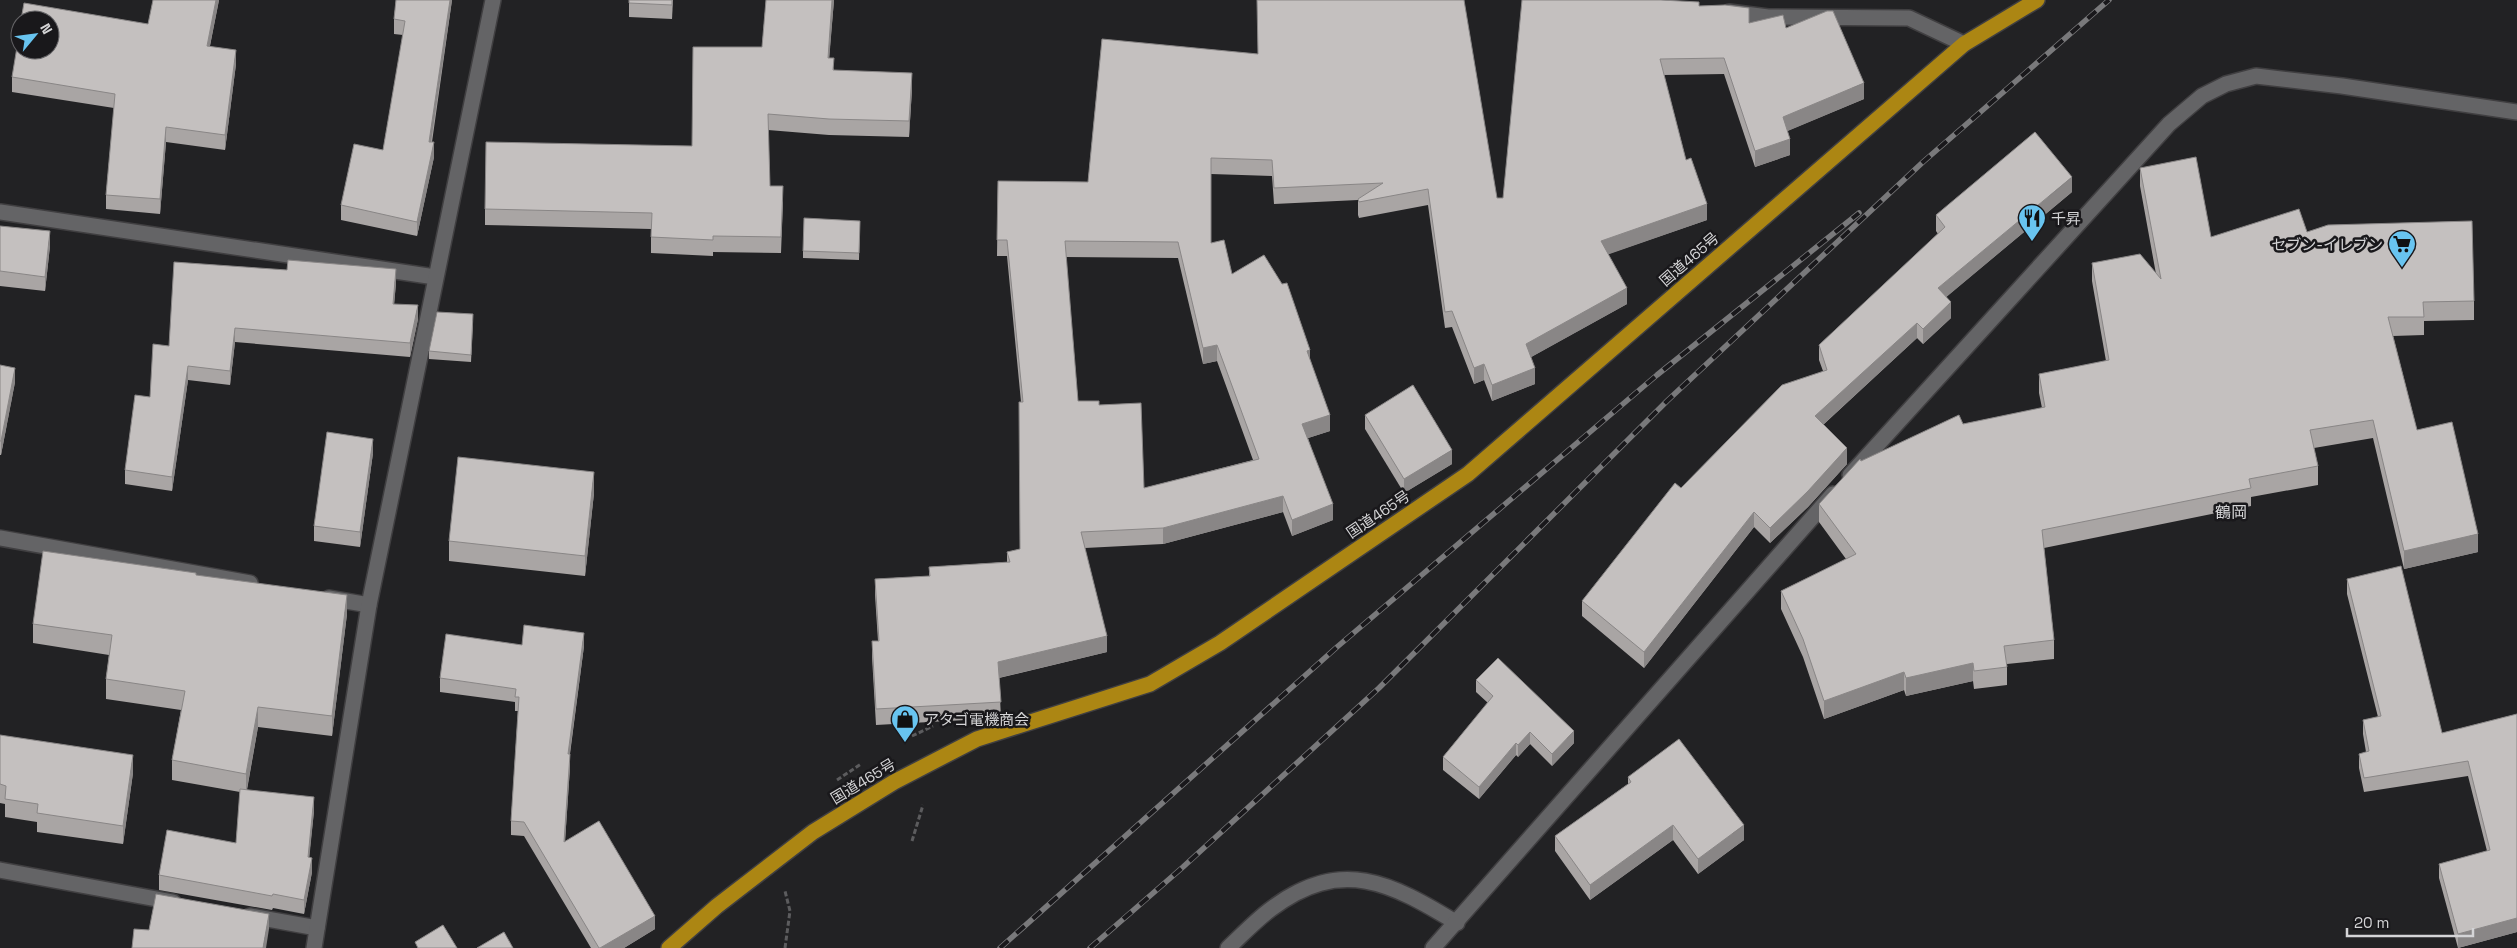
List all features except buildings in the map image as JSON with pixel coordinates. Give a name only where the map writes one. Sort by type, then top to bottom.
[{"type":"highway","name":"国道465号","points":[[669,948],[717,906],[813,832],[894,782],[977,739],[1150,684],[1220,643],[1468,474],[1964,44],[2037,0]]},
{"type":"street","points":[[314,948],[369,605],[493,0]]},
{"type":"street","points":[[1710,10],[1768,17],[1909,18],[1964,44]]},
{"type":"street","points":[[1433,948],[1457,923],[1788,543],[2170,124],[2202,96],[2226,84],[2256,76],[2342,86],[2517,112]]},
{"type":"street","points":[[0,212],[435,277]]},
{"type":"street","points":[[0,538],[262,586]]},
{"type":"street","points":[[311,594],[369,605]]},
{"type":"street","points":[[0,870],[192,905]]},
{"type":"street","points":[[1228,948],[1270,909],[1301,890],[1346,878],[1376,883],[1411,895],[1457,923]]},
{"type":"street","points":[[231,912],[317,928]]},
{"type":"path","points":[[911,736],[937,724]]},
{"type":"path","points":[[836,780],[869,760]]},
{"type":"path","points":[[912,841],[923,805]]},
{"type":"path","points":[[784,886],[790,911],[785,948]]},
{"type":"railway","points":[[1090,948],[1183,867],[1379,688],[1667,401],[1923,162],[2109,0]]},
{"type":"railway","points":[[1000,948],[1337,647],[1657,375],[1859,213]]},
{"type":"place","name":"千昇","points":[[2032,242]]},
{"type":"place","name":"セブン-イレブン","points":[[2402,268]]},
{"type":"place","name":"アタゴ電機商会","points":[[905,743]]},
{"type":"district","name":"鶴岡","points":[[2231,512]]}]
